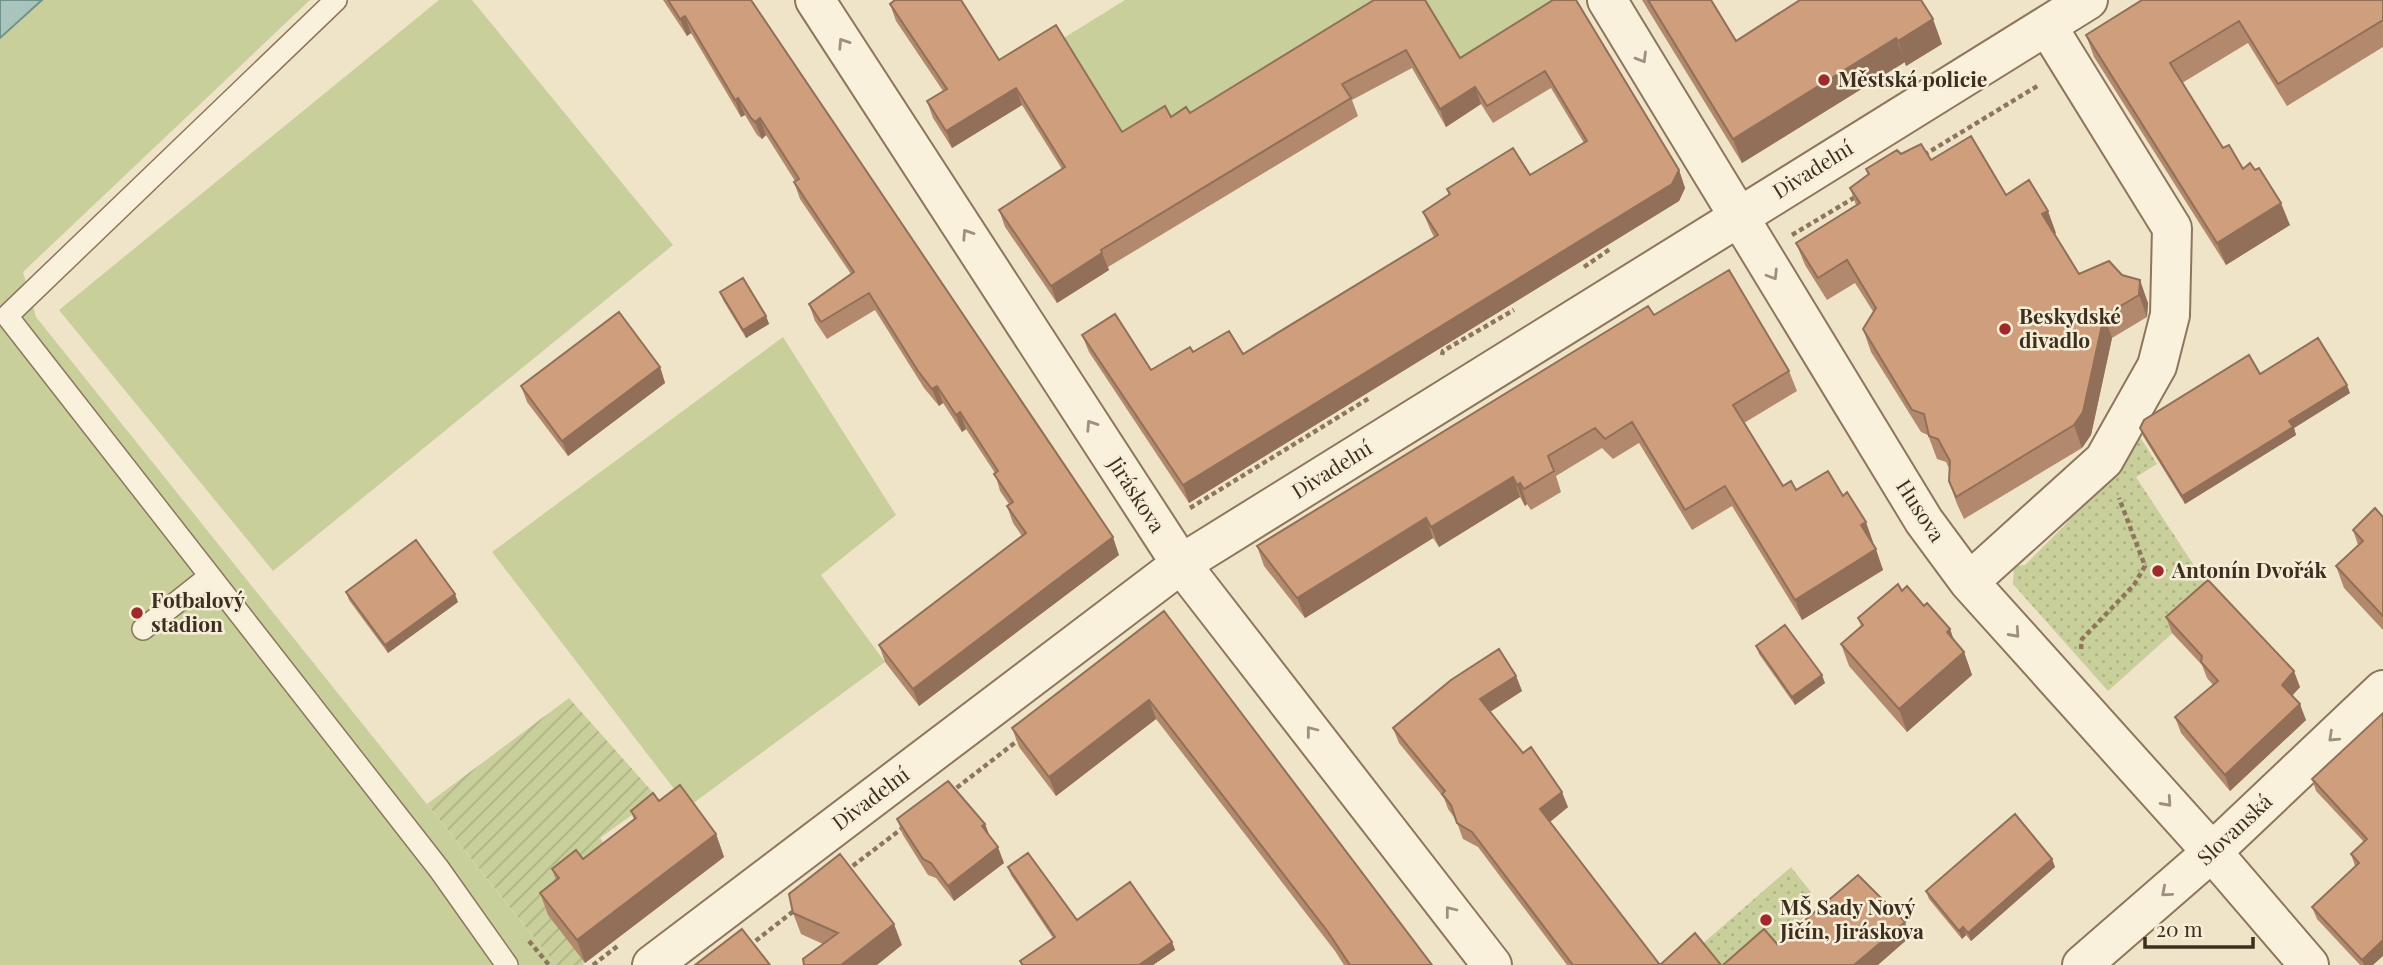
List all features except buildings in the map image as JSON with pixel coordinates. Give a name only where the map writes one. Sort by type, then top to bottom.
[{"type":"street","name":"Jiráskova","points":[[815,0],[1197,554],[1492,965]]},
{"type":"street","name":"Husova","points":[[1607,0],[1924,521],[1969,582],[2212,852],[2309,965]]},
{"type":"street","name":"Divadelní","points":[[652,965],[1197,554],[2088,0]]},
{"type":"street","points":[[1969,582],[2104,460],[2157,366],[2170,315],[2172,228],[2047,26]]},
{"type":"street","name":"Slovanská","points":[[2082,965],[2212,852],[2383,691]]},
{"type":"lane","points":[[336,0],[7,316],[439,869],[508,965]]},
{"type":"lane","points":[[143,629],[210,576]]},
{"type":"path","points":[[1921,156],[2071,65]]},
{"type":"path","points":[[1764,259],[1783,241],[1864,192]]},
{"type":"path","points":[[2080,658],[2082,639],[2134,585],[2145,566],[2104,460]]},
{"type":"path","points":[[1180,499],[1197,554]]},
{"type":"path","points":[[940,800],[1025,735]]},
{"type":"path","points":[[842,874],[909,823]]},
{"type":"path","points":[[739,953],[801,905]]},
{"type":"green space","name":"Fotbalový stadion","points":[[42,0],[310,0],[23,272],[36,317],[556,965],[0,965],[0,38]]},
{"type":"green space","points":[[439,0],[472,0],[673,245],[273,571],[59,310]]},
{"type":"green space","points":[[1125,0],[1409,0],[1279,80],[1268,64],[1249,76],[1258,93],[1160,153],[1004,75]]},
{"type":"green space","points":[[1420,0],[1572,0],[1464,76]]},
{"type":"green space","points":[[783,337],[896,515],[821,575],[885,662],[688,807],[492,552]]},
{"type":"green space","points":[[2134,427],[2157,464],[2136,477],[2214,596],[2108,691],[2013,584],[2014,566],[2025,565],[2067,523],[2073,502]]},
{"type":"green space","points":[[569,698],[657,797],[600,838],[618,861],[583,965],[556,965],[427,804]]},
{"type":"green space","name":"MŠ Sady Nový Jičín, Jiráskova","points":[[1791,867],[1811,892],[1799,930],[1811,965],[1678,965]]},
{"type":"water","points":[[0,0],[42,0],[0,38]]},
{"type":"place","name":"Městská policie","points":[[1824,80]]},
{"type":"place","name":"Beskydské divadlo","points":[[2005,329]]},
{"type":"place","name":"Antonín Dvořák","points":[[2158,571]]},
{"type":"place","name":"Fotbalový stadion","points":[[137,613]]},
{"type":"place","name":"MŠ Sady Nový Jičín, Jiráskova","points":[[1766,920]]}]
